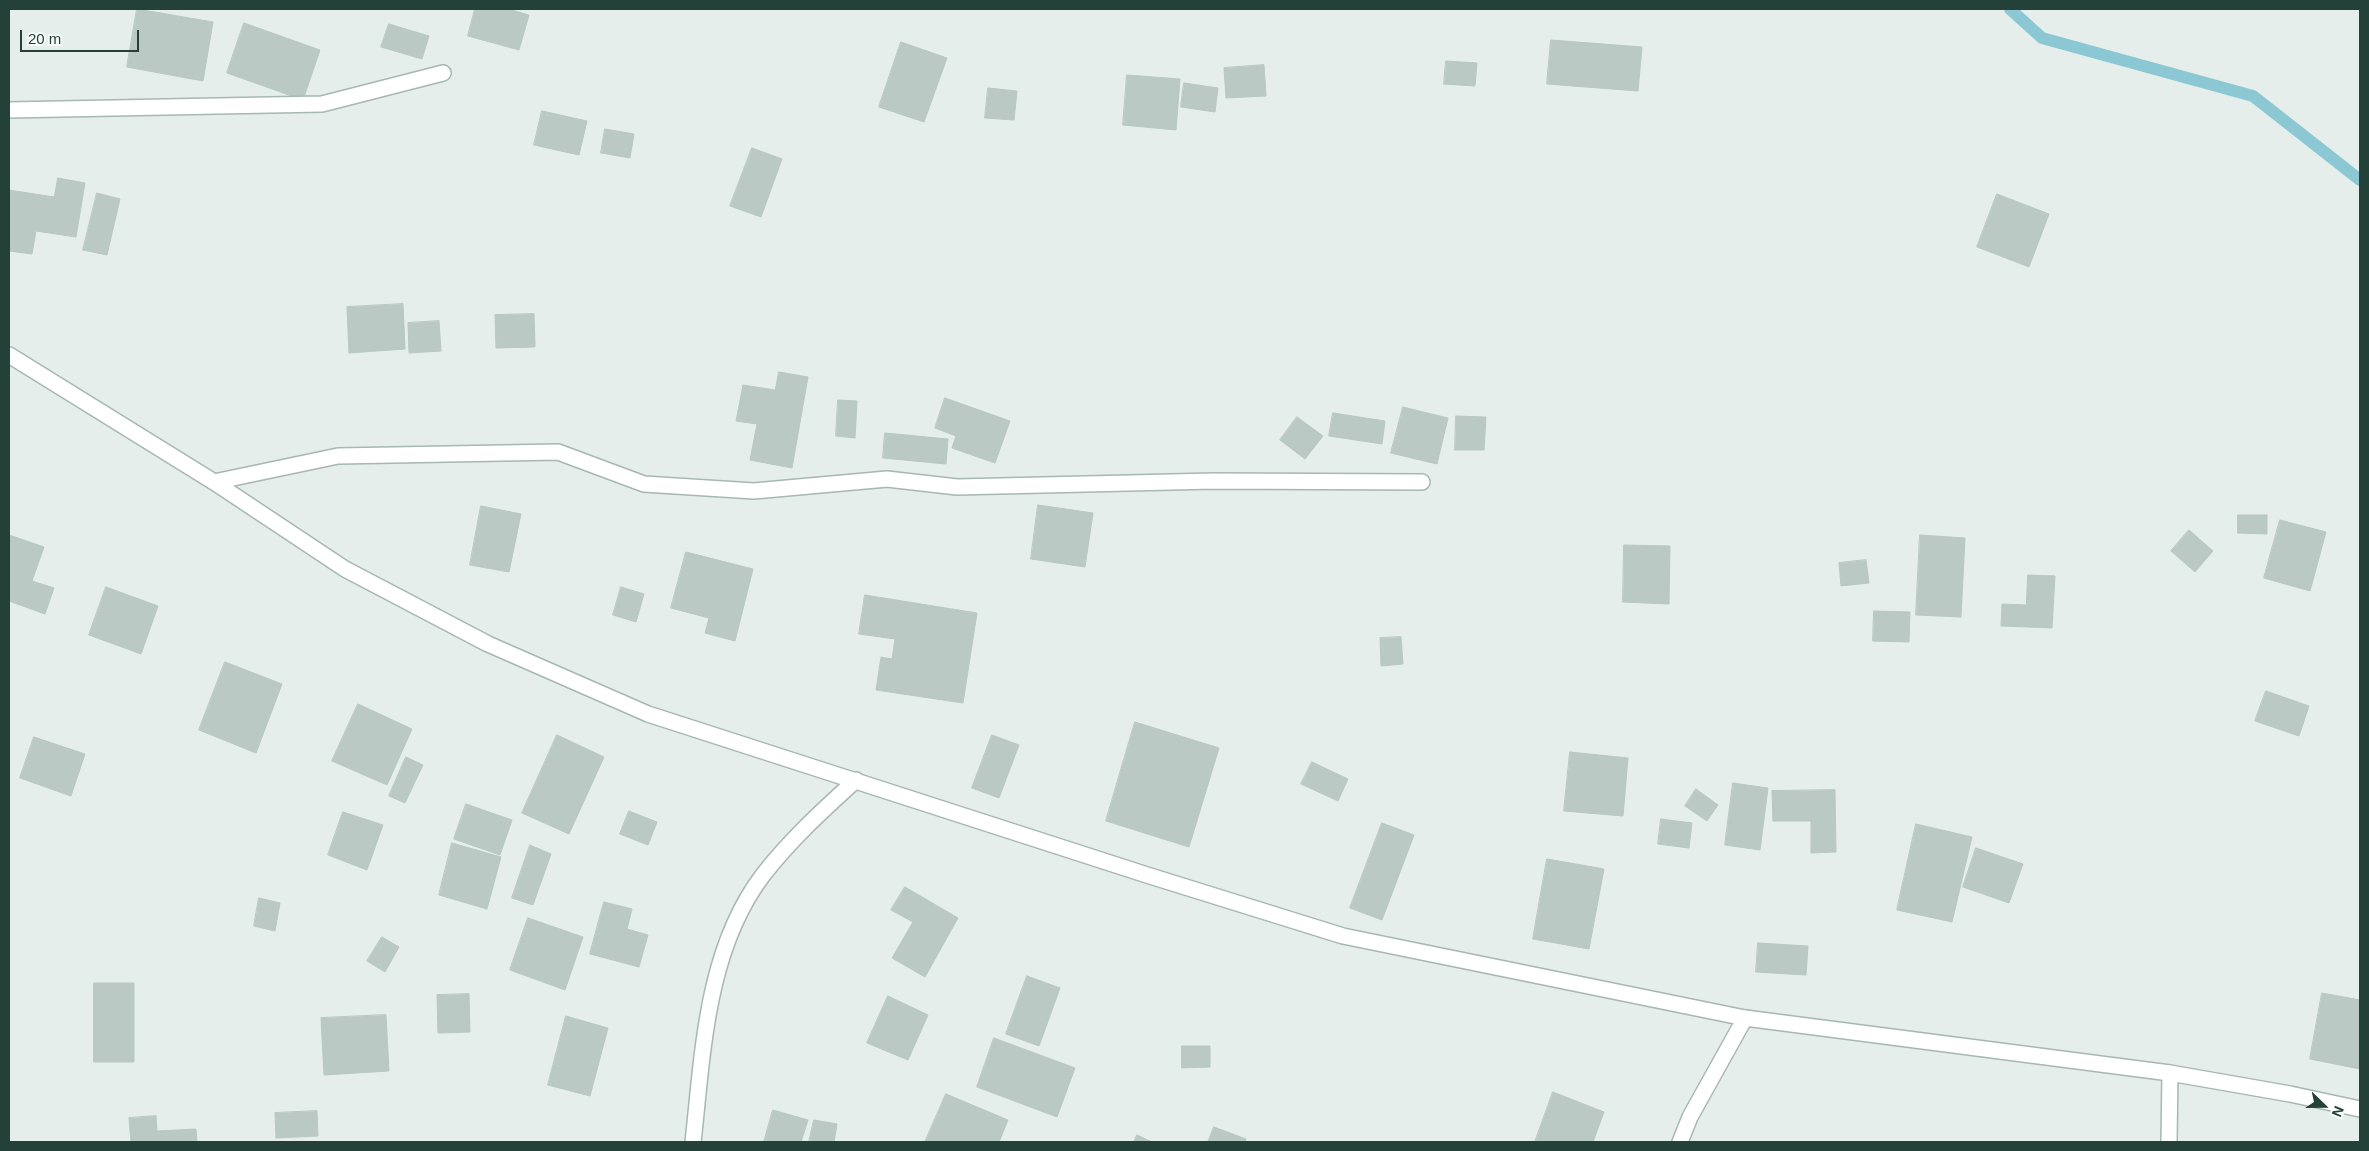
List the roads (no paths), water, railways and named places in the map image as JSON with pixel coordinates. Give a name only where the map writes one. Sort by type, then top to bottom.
[{"type":"street","points":[[9,110],[322,104],[443,73]]},
{"type":"street","points":[[9,355],[214,482],[345,569],[488,644],[648,714],[856,780],[1146,876],[1343,936],[1745,1018],[2170,1073],[2290,1094],[2360,1109]]},
{"type":"street","points":[[214,482],[338,456],[558,452],[644,484],[754,491],[887,478],[957,487],[1214,481],[1422,482]]},
{"type":"street","points":[[693,1142],[705,1030],[722,957],[738,915],[762,876],[792,839],[856,780]]},
{"type":"street","points":[[1680,1142],[1690,1117],[1745,1018]]},
{"type":"street","points":[[2170,1073],[2170,1142]]},
{"type":"waterway","points":[[2010,9],[2042,38],[2253,96],[2360,180]]}]
